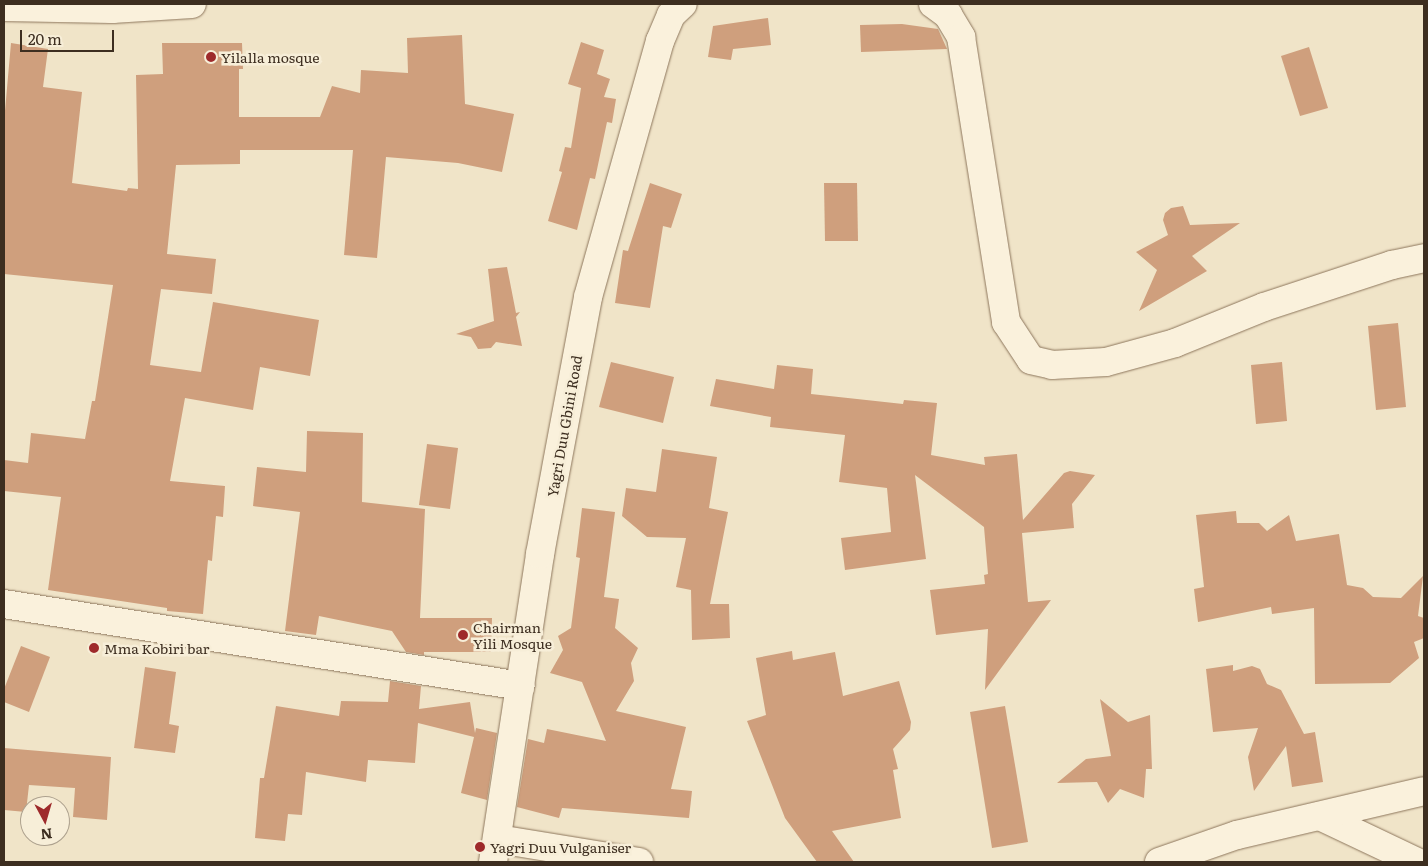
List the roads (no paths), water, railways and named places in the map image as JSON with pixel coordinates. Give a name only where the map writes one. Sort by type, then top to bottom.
[{"type":"street","points":[[4,7],[112,9],[192,4]]},
{"type":"street","name":"Yagri Duu Gbini Road","points":[[495,850],[540,554],[588,296],[660,41],[671,15],[683,4]]},
{"type":"street","points":[[933,4],[948,15],[961,37],[1006,322],[1031,360],[1052,365],[1106,362],[1176,343],[1264,308],[1392,265],[1424,258]]},
{"type":"street","points":[[4,604],[521,686]]},
{"type":"street","points":[[1159,862],[1237,835],[1424,791]]},
{"type":"street","points":[[1320,816],[1417,862]]},
{"type":"street","points":[[495,850],[639,862]]},
{"type":"place","name":"Yilalla mosque","points":[[211,57]]},
{"type":"place","name":"Chairman Yili Mosque","points":[[463,635]]},
{"type":"place","name":"Mma Kobiri bar","points":[[94,648]]},
{"type":"place","name":"Yagri Duu Vulganiser","points":[[480,847]]}]
